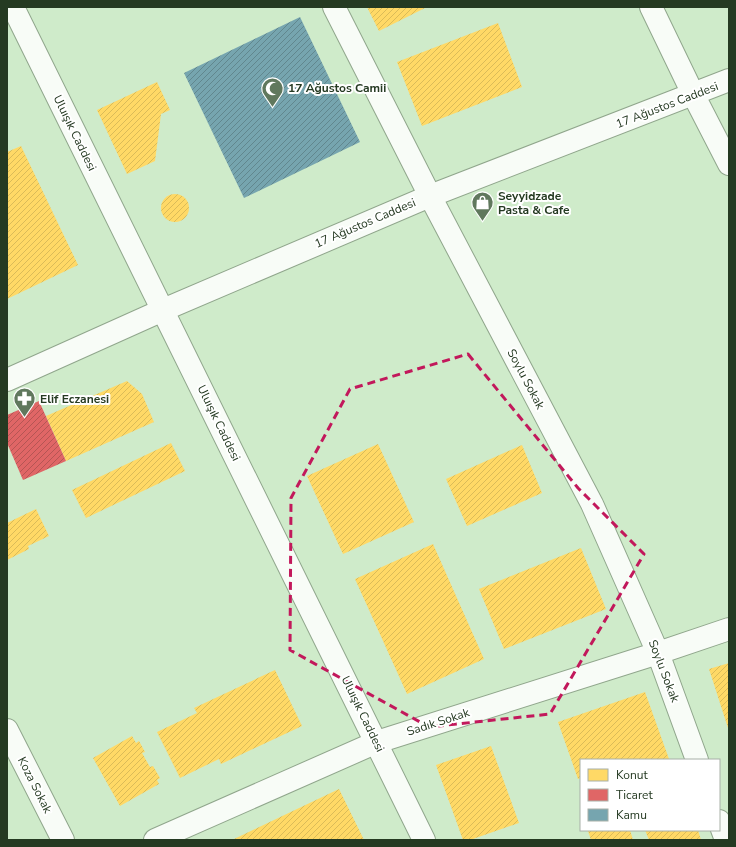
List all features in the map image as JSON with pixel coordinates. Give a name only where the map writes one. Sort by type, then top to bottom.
[{"type":"street","name":"Uluışık Caddesi","points":[[13,7],[424,840]]},
{"type":"street","name":"Soylu Sokak","points":[[334,7],[430,196],[592,504],[658,653],[697,759]]},
{"type":"street","points":[[651,7],[729,164]]},
{"type":"street","name":"17 Ağustos Caddesi","points":[[7,380],[163,310],[430,196],[729,80]]},
{"type":"street","name":"Sadık Sokak","points":[[155,840],[376,742],[658,653],[729,629]]},
{"type":"street","name":"Koza Sokak","points":[[7,730],[63,840]]},
{"type":"street","points":[[720,824],[726,840]]},
{"type":"highlighted area","points":[[468,354],[578,488],[644,554],[550,714],[429,727],[290,650],[291,498],[350,389]]},
{"type":"building: Konut","points":[[367,7],[427,7],[379,31]]},
{"type":"building: Konut","points":[[498,23],[522,87],[422,126],[397,62]]},
{"type":"building: Konut","points":[[157,82],[170,110],[161,114],[155,161],[127,174],[97,110]]},
{"type":"building: Konut","points":[[21,146],[78,265],[7,299],[7,152]]},
{"type":"building: Konut","points":[[175,194],[185,198],[189,208],[185,218],[175,222],[165,218],[161,208],[165,198]]},
{"type":"building: Konut","points":[[127,381],[142,394],[154,422],[66,461],[46,416]]},
{"type":"building: Konut","points":[[171,443],[185,471],[86,518],[72,490]]},
{"type":"building: Konut","points":[[378,444],[414,522],[343,554],[307,476]]},
{"type":"building: Konut","points":[[522,445],[542,493],[467,526],[446,479]]},
{"type":"building: Konut","points":[[36,509],[49,536],[28,546],[29,549],[7,560],[7,523]]},
{"type":"building: Konut","points":[[433,544],[484,659],[407,694],[355,579]]},
{"type":"building: Konut","points":[[581,548],[606,609],[504,649],[479,589]]},
{"type":"building: Konut","points":[[729,663],[729,727],[728,728],[709,669]]},
{"type":"building: Konut","points":[[275,670],[302,726],[221,764],[219,759],[180,778],[157,732],[197,713],[194,708]]},
{"type":"building: Konut","points":[[645,692],[669,759],[580,759],[580,778],[578,779],[558,722]]},
{"type":"building: Konut","points":[[132,736],[136,743],[139,741],[145,752],[142,753],[150,767],[153,766],[160,778],[157,780],[159,784],[120,806],[93,758]]},
{"type":"building: Konut","points":[[491,746],[519,823],[470,840],[463,840],[436,765]]},
{"type":"building: Konut","points":[[339,789],[364,840],[232,840]]},
{"type":"building: Konut","points":[[588,831],[630,831],[633,840],[591,840]]},
{"type":"building: Konut","points":[[645,831],[698,831],[701,840],[649,840]]},
{"type":"building: Ticaret","points":[[39,401],[66,461],[23,480],[7,443],[7,415]]},
{"type":"building: Kamu","name":"17 Ağustos Camii","points":[[300,17],[360,142],[244,198],[184,73]]},
{"type":"place","name":"17 Ağustos Camii","points":[[272,108]]},
{"type":"place","name":"Seyyidzade Pasta & Cafe","points":[[483,222]]},
{"type":"place","name":"Elif Eczanesi","points":[[24,418]]}]
